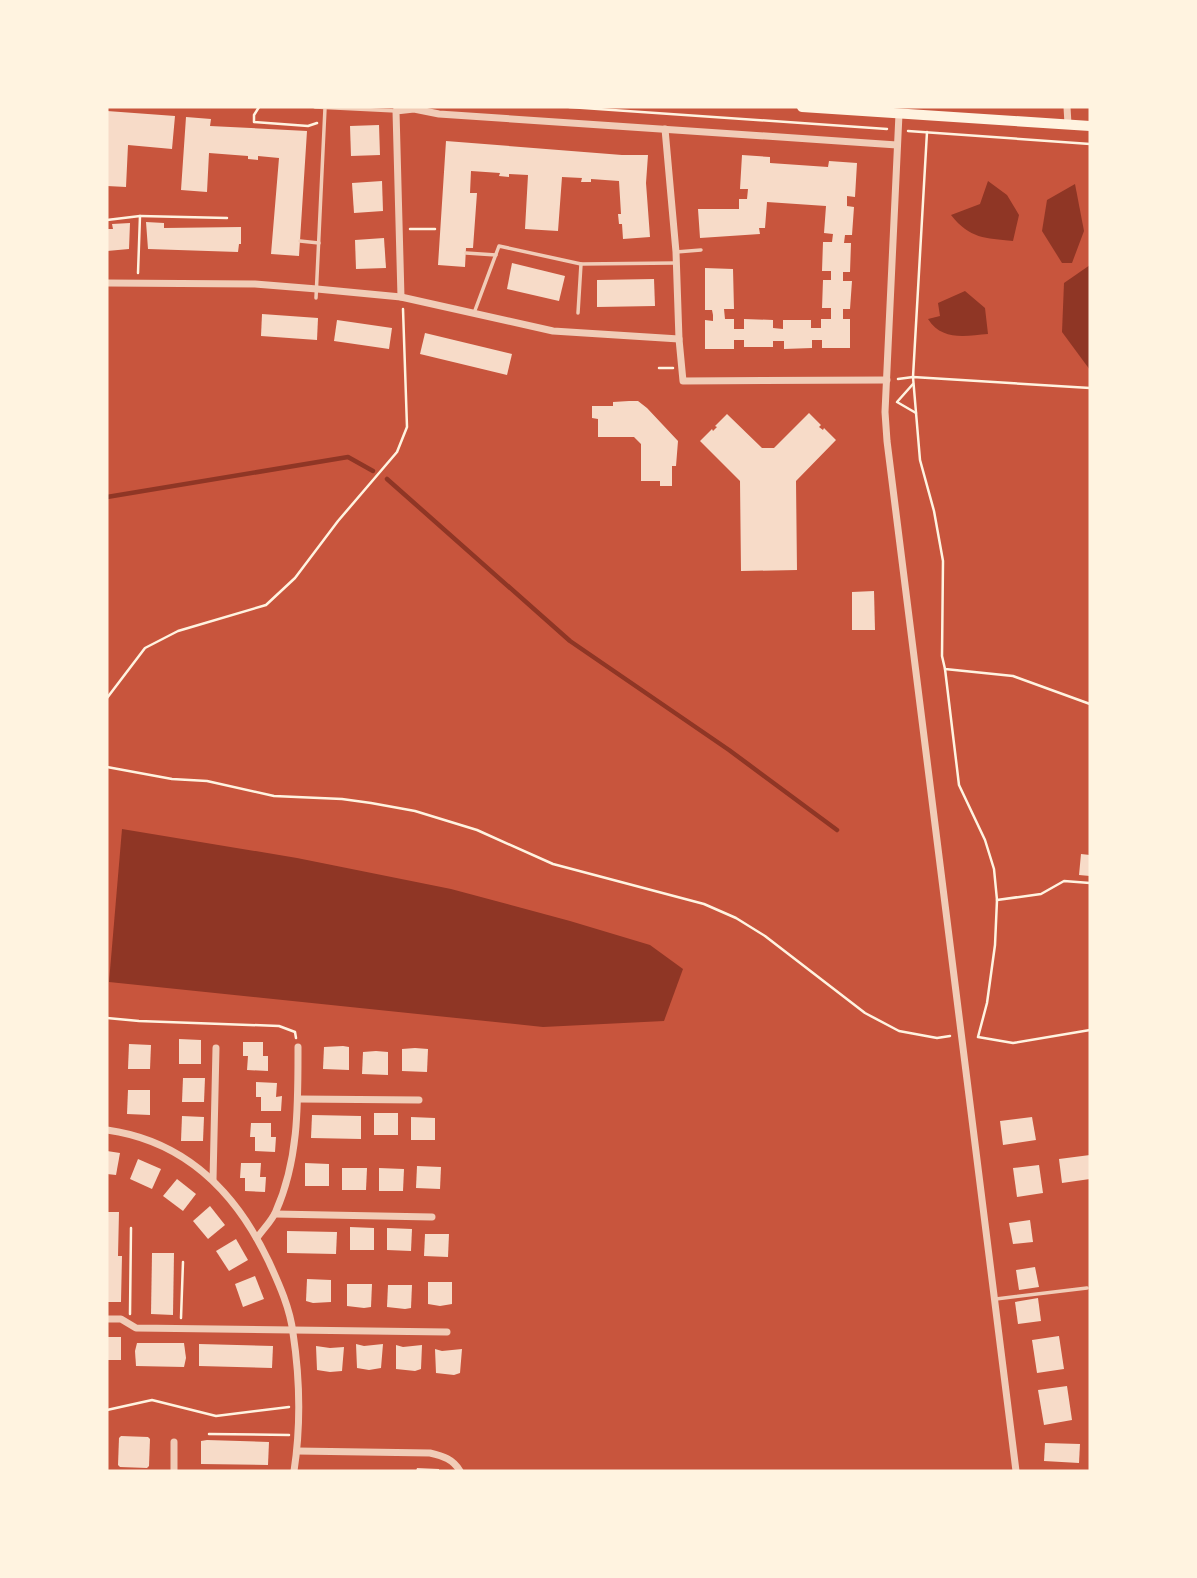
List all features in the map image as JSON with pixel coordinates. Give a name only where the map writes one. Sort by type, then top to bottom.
[{"type":"main road","points":[[802,107],[1090,126]]},
{"type":"street","points":[[495,117],[496,107]]},
{"type":"street","points":[[1067,107],[1068,124]]},
{"type":"street","points":[[401,297],[396,111],[414,109],[439,114],[897,145]]},
{"type":"street","points":[[899,114],[885,412],[893,505],[915,660],[1016,1471]]},
{"type":"street","points":[[665,129],[677,263],[683,382],[887,380]]},
{"type":"street","points":[[107,283],[255,284],[401,297],[553,331],[679,338]]},
{"type":"street","points":[[257,1238],[275,1214],[294,1154],[298,1046]]},
{"type":"street","points":[[213,1180],[216,1048]]},
{"type":"street","points":[[298,1098],[419,1100]]},
{"type":"street","points":[[107,1130],[130,1133],[159,1143],[187,1159],[213,1180],[233,1202],[257,1238],[281,1289],[293,1331],[300,1405],[294,1471]]},
{"type":"street","points":[[275,1214],[432,1217]]},
{"type":"street","points":[[107,1319],[121,1319],[136,1328],[447,1332]]},
{"type":"street","points":[[174,1442],[174,1471]]},
{"type":"street","points":[[297,1451],[430,1453],[444,1456],[456,1464],[460,1471]]},
{"type":"lane","points":[[314,107],[396,111]]},
{"type":"lane","points":[[316,298],[325,108]]},
{"type":"lane","points":[[300,241],[319,243]]},
{"type":"lane","points":[[474,313],[499,246],[581,264],[677,263]]},
{"type":"lane","points":[[676,252],[701,250]]},
{"type":"lane","points":[[466,253],[496,255]]},
{"type":"lane","points":[[578,313],[581,264]]},
{"type":"lane","points":[[994,1299],[1087,1289]]},
{"type":"path","points":[[254,122],[254,115],[259,107]]},
{"type":"path","points":[[569,107],[1090,144]]},
{"type":"path","points":[[927,132],[913,384],[920,460],[934,511],[943,561],[943,656],[959,785],[985,840],[994,869],[997,900],[995,944],[988,1003],[978,1037],[1013,1042],[1090,1030]]},
{"type":"path","points":[[138,283],[139,216]]},
{"type":"path","points":[[107,220],[139,216],[227,218]]},
{"type":"path","points":[[400,230],[435,229]]},
{"type":"path","points":[[107,698],[145,648],[178,631],[266,605],[295,578],[338,521],[397,452],[407,427],[401,297]]},
{"type":"path","points":[[887,380],[913,377],[1090,388]]},
{"type":"path","points":[[913,384],[897,402],[916,413]]},
{"type":"path","points":[[945,669],[1013,676],[1090,704]]},
{"type":"path","points":[[107,767],[172,779],[207,781],[274,796],[372,803],[415,811],[477,830],[553,864],[704,904],[736,918],[765,936],[865,1013],[899,1031],[937,1038],[950,1036]]},
{"type":"path","points":[[997,900],[1041,894],[1064,881],[1090,883]]},
{"type":"path","points":[[107,1018],[279,1026],[295,1032],[298,1046]]},
{"type":"path","points":[[130,1324],[131,1228]]},
{"type":"path","points":[[181,1329],[183,1262]]},
{"type":"path","points":[[107,1410],[152,1400],[216,1416],[300,1405]]},
{"type":"path","points":[[209,1433],[299,1435]]},
{"type":"shaded area","points":[[988,181],[1007,195],[1019,215],[1013,241],[979,236],[965,229],[951,215],[980,204]]},
{"type":"shaded area","points":[[1075,184],[1084,231],[1072,263],[1062,263],[1042,231],[1047,200]]},
{"type":"shaded area","points":[[1090,265],[1090,370],[1062,332],[1064,283]]},
{"type":"shaded area","points":[[965,291],[985,308],[988,334],[947,334],[928,319],[940,316],[938,303]]},
{"type":"shaded area","points":[[122,829],[297,858],[451,889],[650,945],[683,969],[664,1021],[543,1027],[109,982]]},
{"type":"building","points":[[107,111],[175,116],[172,149],[128,145],[126,187],[107,186]]},
{"type":"building","points":[[186,117],[211,119],[210,126],[307,131],[299,256],[271,254],[279,158],[258,156],[258,160],[248,159],[248,156],[209,153],[207,192],[181,190]]},
{"type":"building","points":[[379,125],[380,155],[351,156],[350,126]]},
{"type":"building","points":[[446,141],[648,155],[646,183],[650,237],[623,239],[618,214],[621,214],[619,181],[591,179],[591,182],[581,182],[582,178],[562,177],[558,231],[525,229],[528,175],[509,174],[509,177],[499,176],[500,173],[471,171],[470,193],[477,193],[473,248],[466,248],[465,267],[438,265]]},
{"type":"building","points":[[742,155],[770,157],[770,163],[828,167],[829,161],[857,163],[855,197],[847,196],[847,206],[854,207],[852,235],[845,235],[844,243],[851,243],[850,272],[843,272],[843,281],[852,281],[850,309],[843,309],[843,319],[850,319],[850,348],[822,348],[822,340],[812,340],[812,348],[784,349],[784,341],[773,341],[773,347],[744,347],[744,340],[734,340],[734,349],[705,349],[705,320],[713,321],[713,315],[712,310],[705,310],[705,268],[733,269],[734,309],[724,309],[725,319],[734,319],[734,329],[744,329],[744,319],[773,320],[773,328],[783,329],[783,320],[811,320],[811,328],[821,328],[821,319],[831,319],[831,308],[822,308],[823,280],[831,280],[831,271],[822,271],[823,242],[832,242],[833,234],[824,233],[826,206],[767,202],[765,228],[759,228],[760,234],[700,238],[698,209],[739,209],[739,199],[747,199],[748,189],[740,189]]},
{"type":"building","points":[[382,181],[383,211],[354,213],[352,183]]},
{"type":"building","points":[[146,222],[164,223],[164,228],[241,227],[241,244],[238,252],[148,249]]},
{"type":"building","points":[[130,223],[129,249],[107,251],[107,229],[113,229],[112,224]]},
{"type":"building","points":[[384,238],[386,268],[356,269],[355,240]]},
{"type":"building","points":[[512,263],[565,276],[559,301],[507,289]]},
{"type":"building","points":[[654,279],[655,306],[597,307],[597,280]]},
{"type":"building","points":[[262,314],[318,318],[317,340],[261,336]]},
{"type":"building","points":[[337,320],[392,328],[389,349],[334,341]]},
{"type":"building","points":[[425,333],[512,354],[507,375],[420,354]]},
{"type":"building","points":[[638,401],[678,441],[676,466],[672,466],[672,486],[660,486],[660,481],[641,481],[641,444],[634,437],[598,437],[598,419],[592,418],[592,406],[613,406],[613,402]]},
{"type":"building","points":[[809,413],[821,425],[819,427],[823,430],[824,428],[836,440],[796,481],[797,570],[741,571],[740,481],[700,441],[717,427],[715,426],[727,414],[762,448],[774,448]]},
{"type":"building","points":[[874,591],[875,630],[852,630],[852,592]]},
{"type":"building","points":[[1081,854],[1090,855],[1090,876],[1079,875]]},
{"type":"building","points":[[179,1039],[201,1040],[201,1064],[179,1064]]},
{"type":"building","points":[[243,1042],[263,1042],[263,1056],[268,1056],[268,1071],[247,1070],[248,1056],[243,1056]]},
{"type":"building","points":[[129,1044],[151,1045],[150,1069],[128,1069]]},
{"type":"building","points":[[324,1047],[349,1047],[349,1070],[323,1069]]},
{"type":"building","points":[[402,1049],[428,1049],[427,1072],[402,1071]]},
{"type":"building","points":[[363,1052],[388,1052],[388,1075],[362,1074]]},
{"type":"building","points":[[183,1078],[205,1078],[204,1102],[182,1102]]},
{"type":"building","points":[[256,1082],[277,1083],[276,1097],[282,1096],[281,1111],[261,1111],[261,1097],[256,1097]]},
{"type":"building","points":[[128,1090],[150,1090],[150,1115],[127,1114]]},
{"type":"building","points":[[374,1113],[398,1113],[398,1135],[374,1135]]},
{"type":"building","points":[[312,1115],[361,1116],[361,1139],[311,1138]]},
{"type":"building","points":[[182,1116],[204,1117],[203,1141],[181,1141]]},
{"type":"building","points":[[411,1117],[435,1118],[435,1140],[411,1140]]},
{"type":"building","points":[[1032,1117],[1036,1140],[1003,1145],[1000,1121]]},
{"type":"building","points":[[251,1123],[271,1123],[271,1137],[276,1137],[275,1152],[255,1151],[255,1137],[250,1137]]},
{"type":"building","points":[[107,1151],[120,1153],[116,1175],[107,1174]]},
{"type":"building","points":[[1090,1155],[1090,1179],[1062,1183],[1059,1159]]},
{"type":"building","points":[[138,1159],[161,1169],[152,1189],[130,1179]]},
{"type":"building","points":[[241,1163],[261,1163],[260,1177],[266,1177],[265,1192],[245,1191],[245,1178],[240,1178]]},
{"type":"building","points":[[305,1163],[329,1164],[329,1186],[305,1186]]},
{"type":"building","points":[[1039,1165],[1043,1193],[1017,1197],[1013,1168]]},
{"type":"building","points":[[417,1166],[441,1167],[440,1189],[416,1188]]},
{"type":"building","points":[[342,1168],[367,1168],[366,1190],[342,1190]]},
{"type":"building","points":[[379,1168],[404,1169],[403,1191],[379,1191]]},
{"type":"building","points":[[177,1179],[196,1194],[183,1211],[163,1196]]},
{"type":"building","points":[[210,1206],[225,1225],[208,1239],[193,1221]]},
{"type":"building","points":[[107,1212],[119,1212],[121,1302],[107,1302]]},
{"type":"building","points":[[1030,1220],[1033,1242],[1013,1244],[1009,1223]]},
{"type":"building","points":[[350,1227],[374,1228],[374,1250],[350,1250]]},
{"type":"building","points":[[387,1228],[412,1229],[411,1251],[387,1250]]},
{"type":"building","points":[[287,1231],[337,1232],[336,1254],[287,1253]]},
{"type":"building","points":[[425,1234],[449,1234],[448,1257],[424,1256]]},
{"type":"building","points":[[236,1239],[248,1260],[229,1271],[216,1251]]},
{"type":"building","points":[[152,1253],[174,1253],[173,1315],[151,1314]]},
{"type":"building","points":[[1035,1267],[1039,1287],[1019,1290],[1016,1270]]},
{"type":"building","points":[[255,1276],[264,1299],[243,1307],[235,1284]]},
{"type":"building","points":[[307,1279],[331,1280],[331,1302],[306,1301]]},
{"type":"building","points":[[428,1282],[452,1282],[452,1304],[428,1304]]},
{"type":"building","points":[[347,1284],[372,1284],[371,1307],[347,1306]]},
{"type":"building","points":[[388,1285],[412,1285],[411,1308],[387,1307]]},
{"type":"building","points":[[1038,1298],[1041,1321],[1018,1324],[1015,1302]]},
{"type":"building","points":[[1059,1336],[1064,1369],[1037,1373],[1032,1340]]},
{"type":"building","points":[[107,1337],[121,1337],[121,1360],[107,1360]]},
{"type":"building","points":[[137,1343],[184,1343],[184,1367],[136,1366]]},
{"type":"building","points":[[199,1344],[273,1346],[272,1368],[199,1366]]},
{"type":"building","points":[[356,1344],[383,1344],[381,1368],[357,1368]]},
{"type":"building","points":[[396,1345],[422,1345],[421,1369],[396,1369]]},
{"type":"building","points":[[316,1346],[344,1347],[342,1371],[317,1370]]},
{"type":"building","points":[[435,1349],[462,1349],[460,1373],[436,1373]]},
{"type":"building","points":[[1067,1386],[1072,1420],[1044,1425],[1038,1390]]},
{"type":"building","points":[[121,1436],[150,1439],[147,1468],[118,1465]]},
{"type":"building","points":[[201,1441],[269,1442],[268,1465],[201,1464]]},
{"type":"building","points":[[1045,1443],[1080,1444],[1079,1463],[1044,1461]]},
{"type":"building","points":[[417,1468],[439,1469],[439,1471],[416,1471]]},
{"type":"waterway","points":[[107,497],[348,457],[373,471]]},
{"type":"waterway","points":[[387,479],[570,641],[729,750],[837,830]]}]
